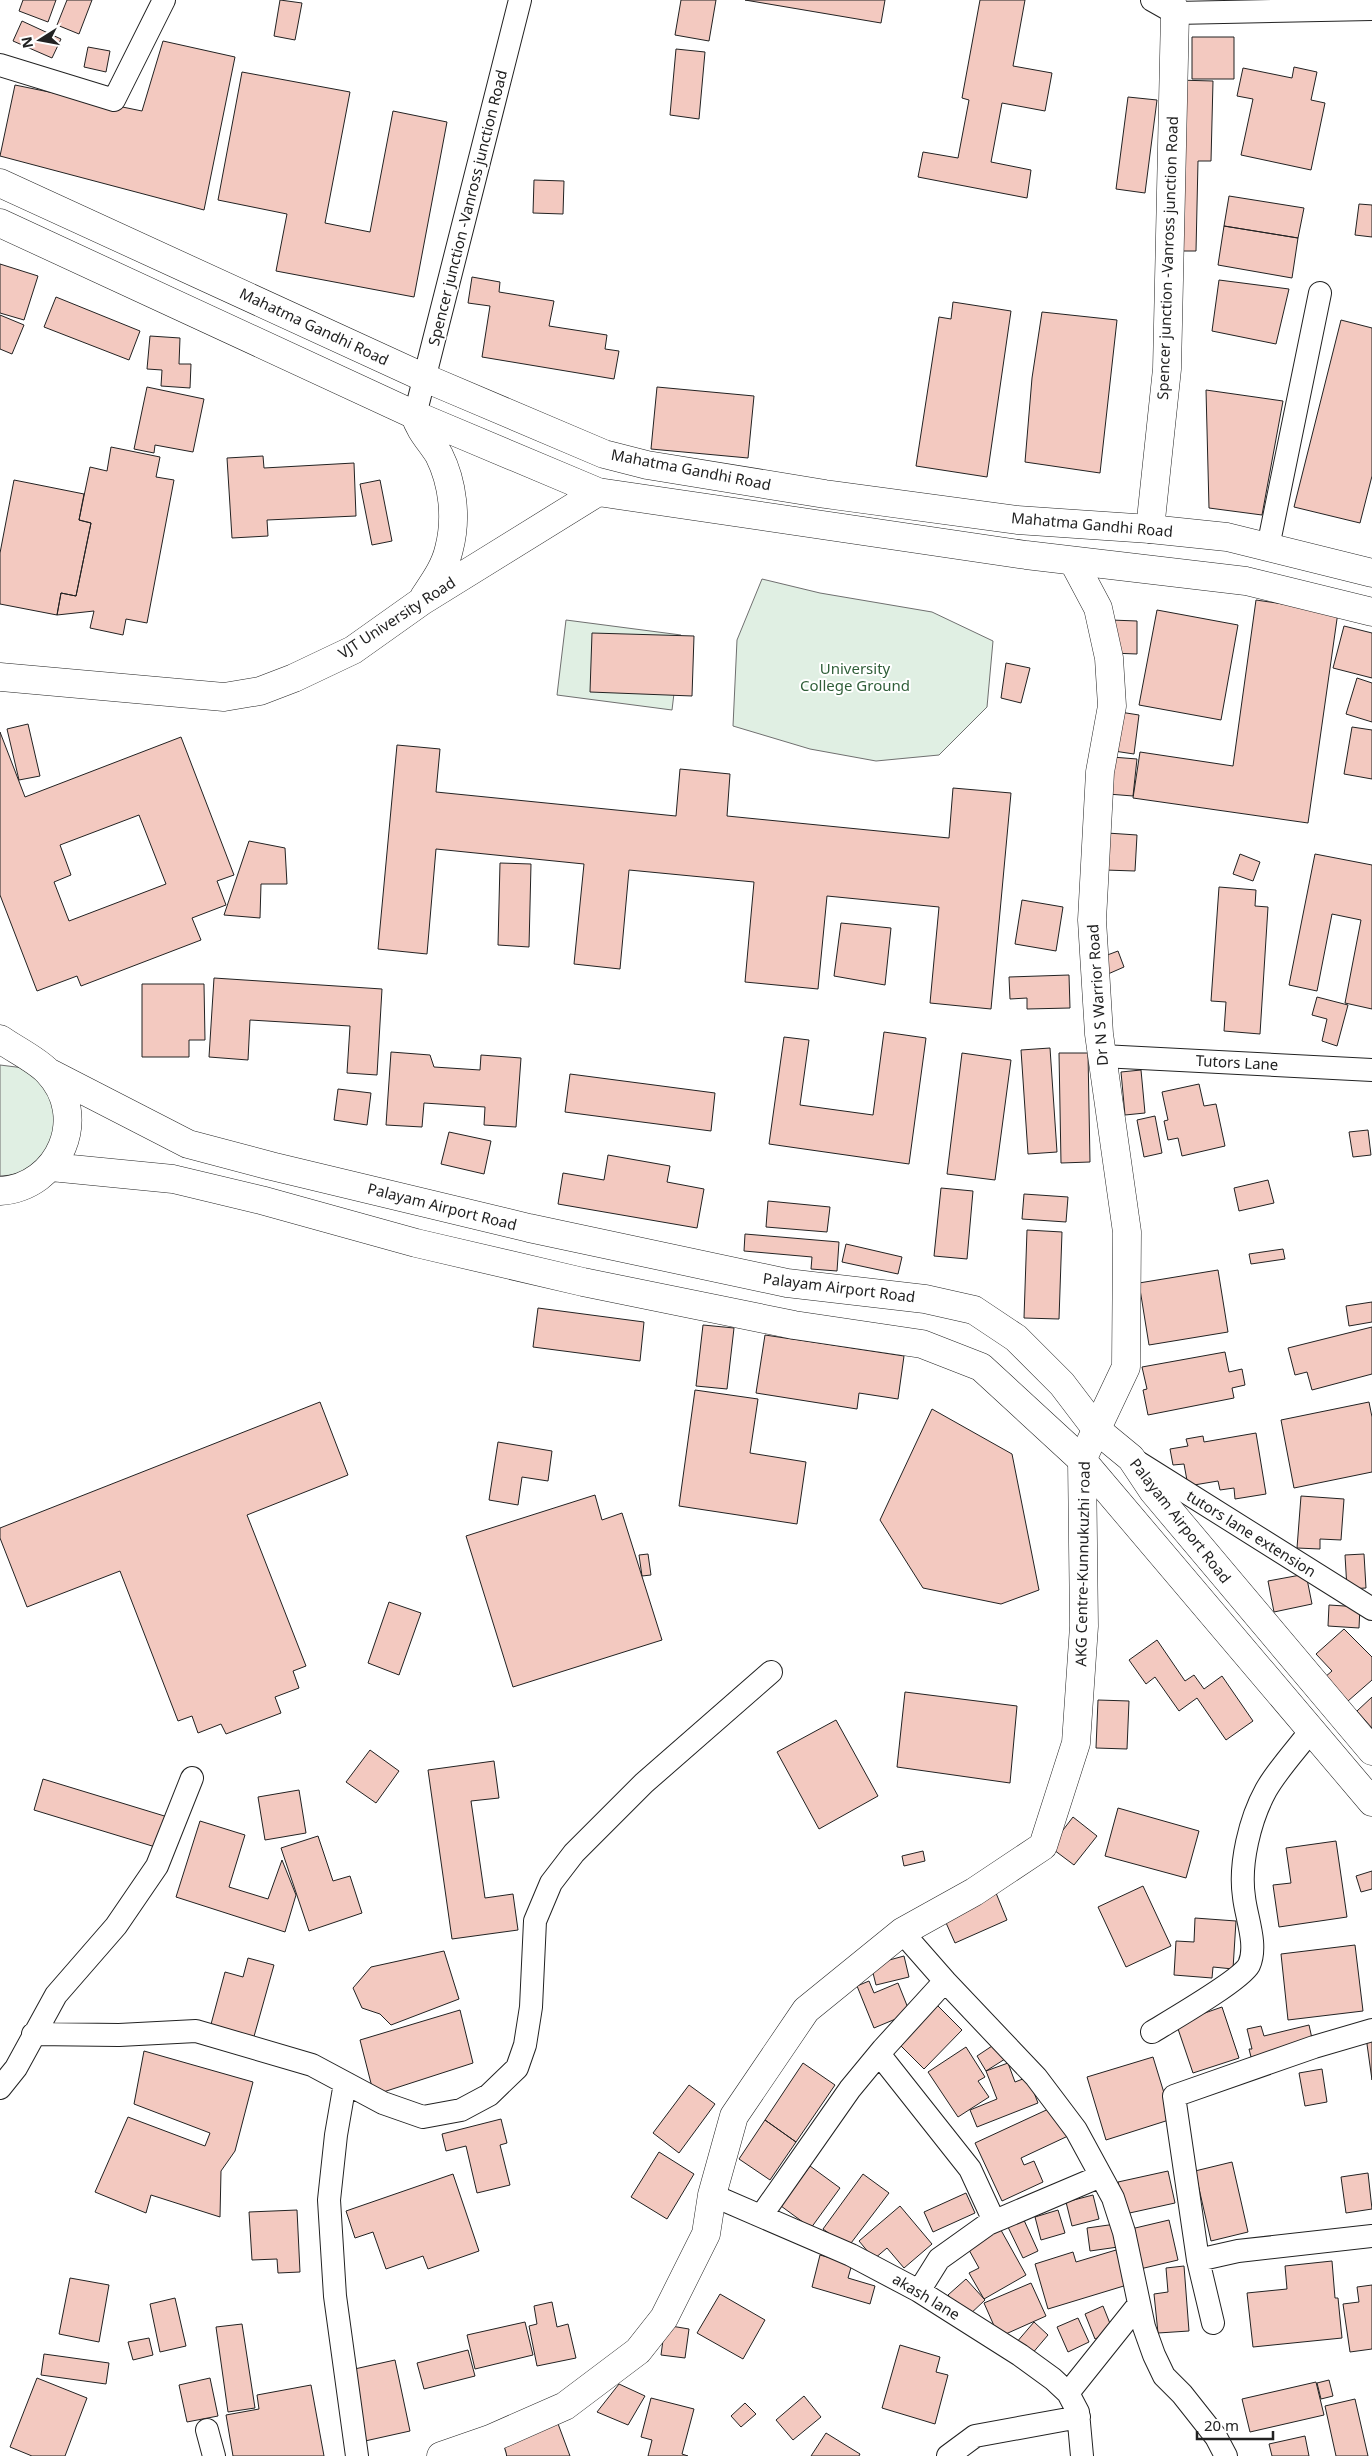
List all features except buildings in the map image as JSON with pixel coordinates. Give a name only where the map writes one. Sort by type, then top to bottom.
[{"type":"main road","name":"Spencer junction -Vanross junction Road","points":[[1150,529],[1167,369],[1173,7]]},
{"type":"main road","name":"Mahatma Gandhi Road","points":[[0,183],[425,378],[604,454],[647,465],[825,494],[1017,520],[1150,529],[1227,537],[1372,573]]},
{"type":"main road","name":"Mahatma Gandhi Road","points":[[0,223],[416,415],[598,492],[1073,561],[1246,581],[1372,612]]},
{"type":"main road","points":[[416,415],[439,457],[449,483],[454,516],[449,550],[439,573],[422,601]]},
{"type":"main road","name":"VJT University Road","points":[[0,677],[224,696],[260,691],[294,678],[353,650],[422,601],[598,492]]},
{"type":"main road","name":"Dr N S Warrior Road","points":[[1073,561],[1098,608],[1109,658],[1112,706],[1100,772],[1092,920],[1102,1056],[1127,1232],[1126,1366],[1097,1430]]},
{"type":"main road","name":"Palayam Airport Road","points":[[0,1039],[11,1053],[36,1062],[48,1072],[188,1144],[262,1164],[528,1228],[788,1284],[926,1299],[974,1310],[1016,1338],[1062,1384],[1097,1430],[1131,1458],[1159,1499],[1372,1751]]},
{"type":"main road","points":[[0,1191],[22,1187],[39,1178],[51,1167],[62,1149],[67,1129],[67,1115],[60,1089],[48,1072]]},
{"type":"main road","points":[[51,1167],[173,1179],[261,1200],[416,1243],[583,1282],[794,1325],[922,1344],[981,1367],[1082,1460],[1372,1802]]},
{"type":"main road","name":"AKG Centre-Kunnukuzhi road","points":[[441,2456],[493,2447],[565,2406],[638,2351],[664,2318],[706,2234],[712,2195],[734,2116],[806,2010],[902,1932],[974,1892],[1043,1846],[1076,1743],[1084,1626],[1082,1460],[1097,1430]]},
{"type":"street","points":[[0,65],[114,100],[164,0]]},
{"type":"street","name":"Spencer junction -Vanross junction Road","points":[[416,415],[520,0]]},
{"type":"street","points":[[1152,0],[1173,7],[1334,5],[1372,9]]},
{"type":"street","points":[[1268,546],[1320,293]]},
{"type":"street","name":"Tutors Lane","points":[[1102,1056],[1372,1070]]},
{"type":"street","name":"tutors lane extension","points":[[1131,1458],[1372,1609]]},
{"type":"street","points":[[33,2034],[119,2035],[196,2031],[312,2065],[383,2103],[423,2116],[461,2110],[489,2095],[517,2068],[525,2045],[531,2007],[535,1921],[551,1883],[574,1852],[644,1783],[771,1672]]},
{"type":"street","points":[[1152,2032],[1240,1975],[1248,1966],[1252,1953],[1242,1867],[1248,1838],[1266,1790],[1312,1729]]},
{"type":"street","points":[[0,2088],[16,2068],[33,2034],[56,1996],[116,1926],[157,1866],[192,1778]]},
{"type":"street","points":[[902,1932],[944,1981],[1036,2077],[1076,2130],[1113,2198],[1124,2232],[1139,2304],[1151,2348],[1164,2376],[1182,2394],[1216,2437],[1226,2456]]},
{"type":"street","points":[[761,2216],[850,2089],[944,1981]]},
{"type":"street","points":[[1213,2324],[1198,2260],[1174,2096],[1314,2047],[1372,2030]]},
{"type":"street","points":[[879,2054],[970,2169],[994,2221]]},
{"type":"street","points":[[345,2083],[336,2135],[329,2200],[335,2296],[357,2456]]},
{"type":"street","points":[[919,2291],[938,2259],[994,2221],[1102,2176]]},
{"type":"street","name":"akash lane","points":[[712,2195],[851,2255],[919,2291],[1020,2355],[1053,2379],[1068,2394],[1078,2417],[1082,2456]]},
{"type":"street","points":[[1198,2260],[1238,2251],[1372,2236]]},
{"type":"street","points":[[1068,2394],[1139,2304]]},
{"type":"street","points":[[948,2456],[975,2436],[1078,2417]]},
{"type":"street","points":[[208,2430],[214,2456]]},
{"type":"green space","name":"University College Ground","points":[[762,579],[820,593],[932,612],[993,641],[987,707],[939,755],[876,761],[810,749],[733,726],[737,640]]},
{"type":"green space","points":[[566,620],[681,635],[672,710],[557,695]]},
{"type":"green space","points":[[0,1065],[24,1068],[47,1085],[61,1126],[40,1162],[24,1172],[0,1176]]}]
